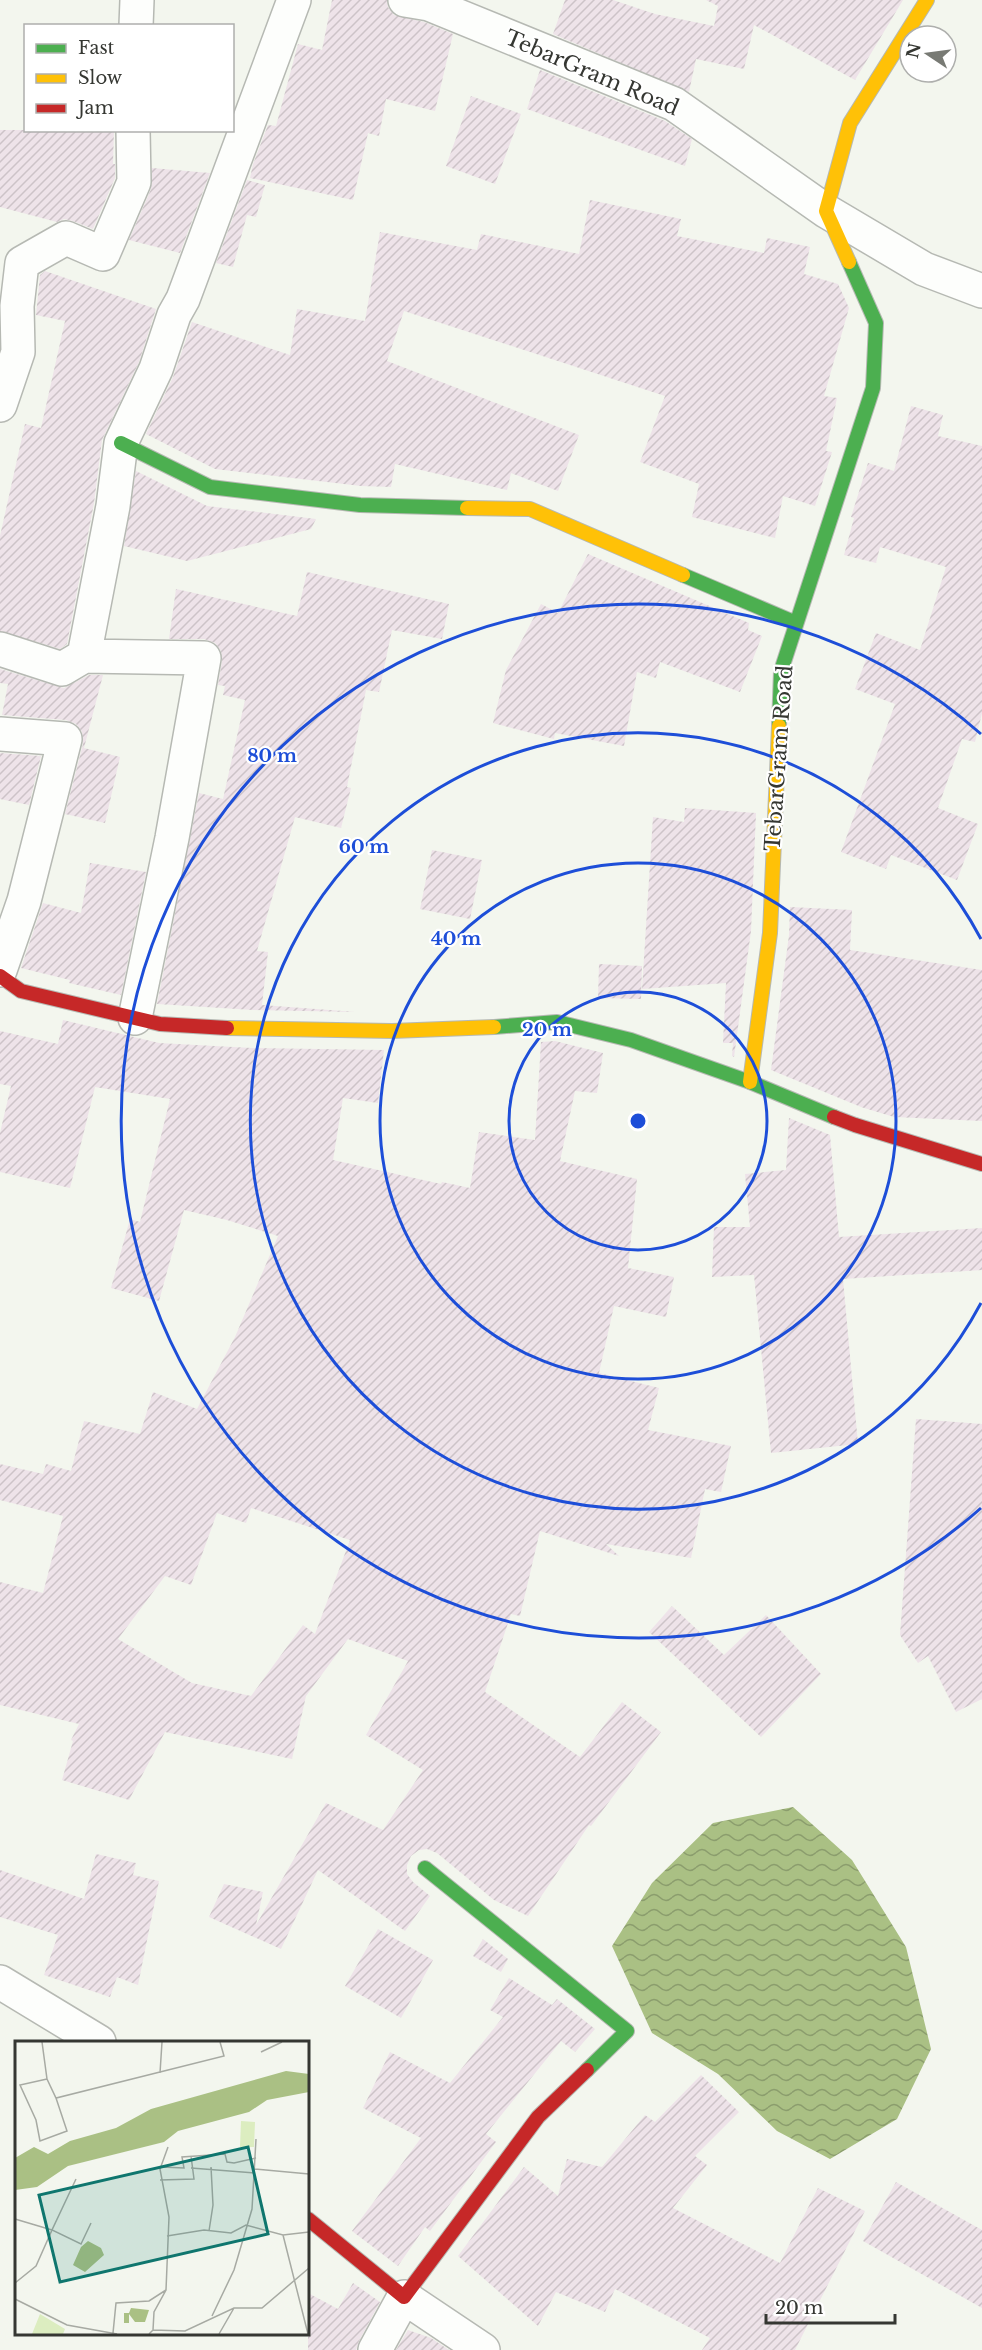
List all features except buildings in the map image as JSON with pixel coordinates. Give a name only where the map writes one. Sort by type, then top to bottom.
[{"type":"street","points":[[136,24],[137,0]]},
{"type":"street","points":[[84,656],[113,506],[121,443],[156,369],[174,315],[183,299],[294,0]]},
{"type":"street","name":"TebarGram Road","points":[[405,0],[429,4],[674,104],[826,211],[924,269],[982,291]]},
{"type":"street","points":[[826,211],[850,123],[927,0]]},
{"type":"street","points":[[0,405],[18,352],[17,306],[22,263],[66,238],[103,254],[134,182],[133,132]]},
{"type":"street","name":"TebarGram Road","points":[[750,1082],[770,933],[781,671],[873,388],[876,323],[826,211]]},
{"type":"street","points":[[121,443],[210,487],[360,505],[530,509],[796,623]]},
{"type":"street","points":[[0,649],[62,669],[84,656],[204,658],[172,838],[135,1018]]},
{"type":"street","points":[[0,734],[64,739],[24,901],[0,970]]},
{"type":"street","points":[[0,976],[21,991],[160,1024],[252,1029],[392,1031],[464,1029],[557,1022],[631,1040],[750,1082],[855,1125],[982,1164]]},
{"type":"street","points":[[375,2350],[404,2297],[538,2117],[627,2031],[425,1868]]},
{"type":"street","points":[[0,1982],[96,2041]]},
{"type":"street","points":[[309,2220],[404,2297],[483,2350]]},
{"type":"water","points":[[793,1807],[852,1860],[906,1947],[931,2049],[897,2119],[830,2159],[777,2131],[718,2074],[652,2033],[612,1946],[652,1883],[713,1823]]},
{"type":"traffic: fast","points":[[779,726],[781,671],[873,388],[876,323],[849,262]]},
{"type":"traffic: fast","points":[[121,443],[210,487],[360,505],[467,508]]},
{"type":"traffic: fast","points":[[683,575],[796,623]]},
{"type":"traffic: fast","points":[[494,1027],[557,1022],[631,1040],[750,1082],[834,1117]]},
{"type":"traffic: fast","points":[[425,1868],[627,2031],[587,2070]]},
{"type":"traffic: slow","points":[[849,262],[826,211],[850,123],[927,0]]},
{"type":"traffic: slow","points":[[467,508],[530,509],[683,575]]},
{"type":"traffic: slow","points":[[750,1082],[770,933],[779,726]]},
{"type":"traffic: slow","points":[[227,1028],[392,1031],[494,1027]]},
{"type":"traffic: jam","points":[[0,976],[21,991],[160,1024],[227,1028]]},
{"type":"traffic: jam","points":[[834,1117],[982,1164]]},
{"type":"traffic: jam","points":[[309,2220],[404,2297],[538,2117],[587,2070]]}]
